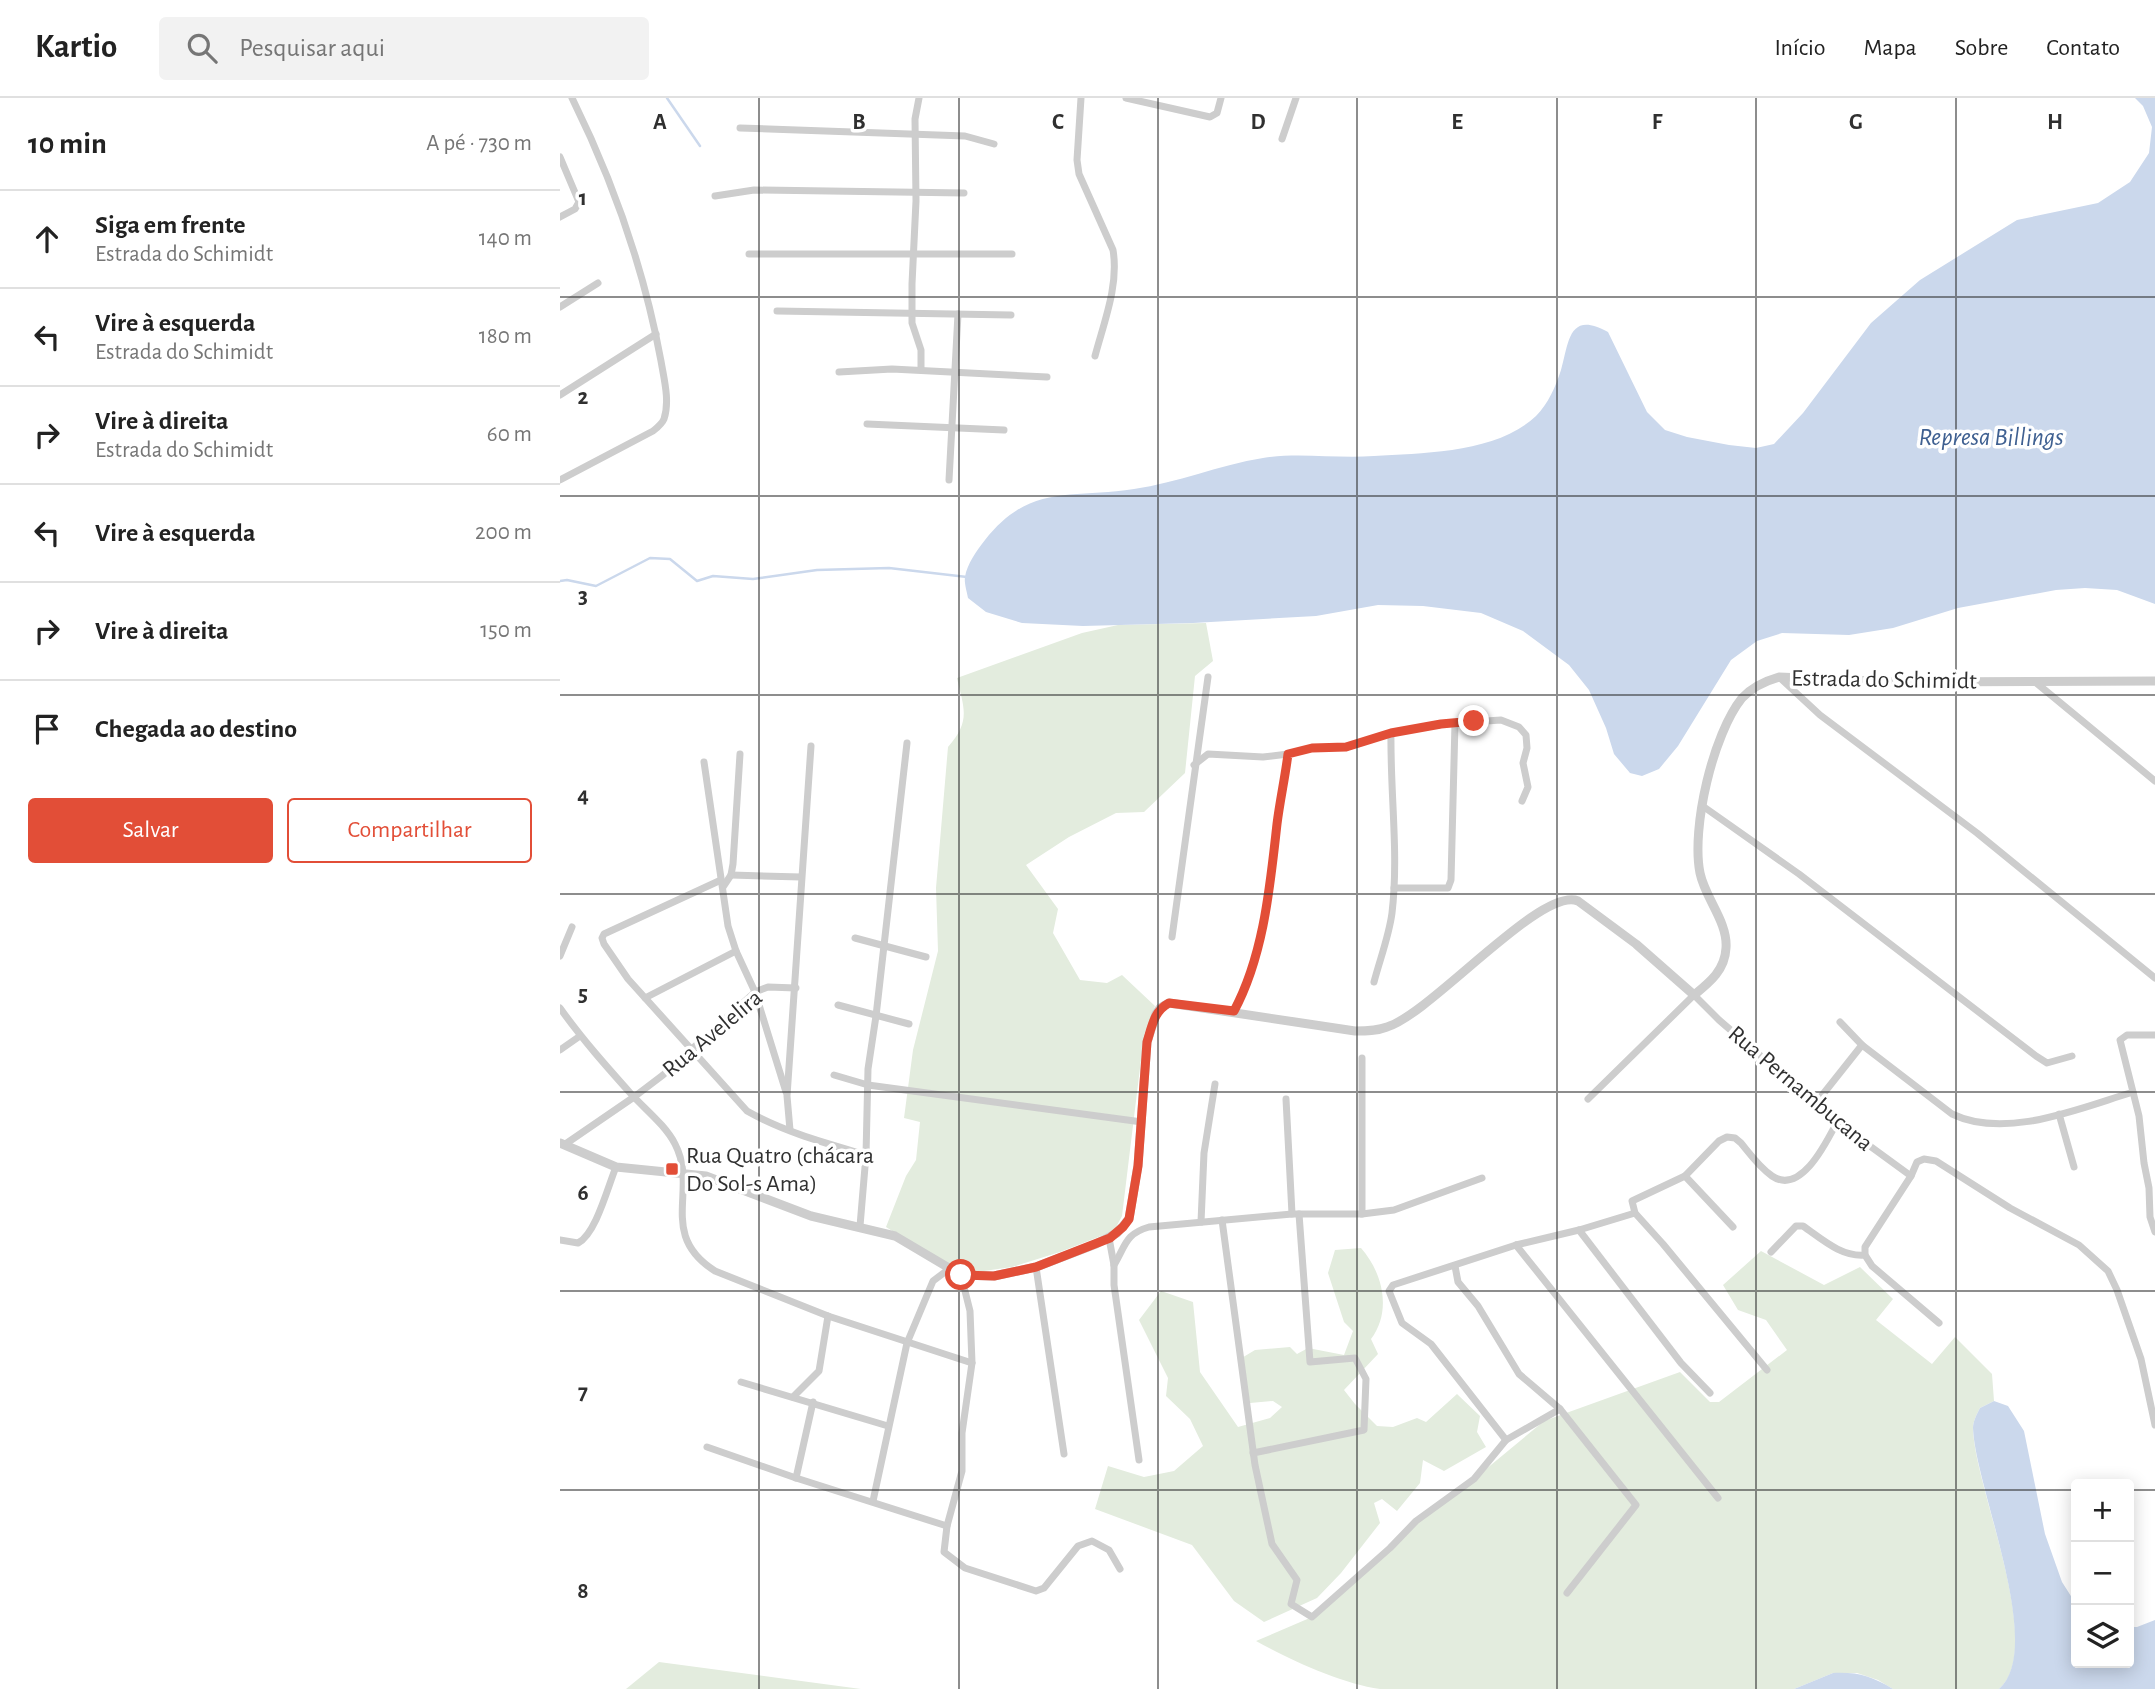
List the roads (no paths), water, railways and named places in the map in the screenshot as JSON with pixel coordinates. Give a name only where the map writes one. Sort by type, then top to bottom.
[{"type":"street","points":[[560,480],[660,425],[666,405],[656,334],[636,263],[606,169],[572,98]]},
{"type":"street","points":[[919,98],[915,134],[912,323],[921,350],[921,370]]},
{"type":"street","points":[[1081,98],[1077,160],[1079,174],[1113,250],[1115,261],[1114,281],[1095,356]]},
{"type":"street","points":[[1126,98],[1210,117],[1217,113],[1221,98]]},
{"type":"street","points":[[1282,139],[1296,98]]},
{"type":"street","points":[[740,128],[965,136],[994,144]]},
{"type":"street","points":[[560,157],[579,202],[575,209],[560,218]]},
{"type":"street","points":[[715,196],[754,190],[964,193]]},
{"type":"street","points":[[749,254],[1012,254]]},
{"type":"street","points":[[560,307],[598,283]]},
{"type":"street","points":[[777,311],[1010,315]]},
{"type":"street","points":[[948,480],[958,314]]},
{"type":"street","points":[[560,395],[656,334]]},
{"type":"street","points":[[839,372],[892,369],[1047,377]]},
{"type":"street","points":[[867,425],[1004,430]]},
{"type":"street","points":[[1172,937],[1208,677]]},
{"type":"street","points":[[1779,677],[1820,715],[1977,833],[2155,978]]},
{"type":"street","name":"Estrada do Schimidt","points":[[1694,995],[1719,972],[1725,960],[1727,945],[1700,872],[1698,843],[1711,765],[1734,711],[1744,696],[1763,682],[1779,677],[1897,682],[2155,681]]},
{"type":"street","points":[[2034,681],[2155,781]]},
{"type":"street","points":[[1194,765],[1208,754],[1263,757],[1312,748],[1346,747],[1391,733],[1455,723],[1501,720],[1519,727],[1526,735],[1527,748],[1523,763],[1528,787],[1522,802]]},
{"type":"street","points":[[1394,888],[1448,888],[1451,880],[1455,723]]},
{"type":"street","points":[[1374,982],[1392,916],[1394,888],[1391,733]]},
{"type":"street","points":[[860,1227],[866,1155],[868,1069],[907,743]]},
{"type":"street","points":[[790,1130],[787,1096],[810,746]]},
{"type":"street","points":[[740,754],[730,875],[722,884],[603,936],[604,944],[645,998],[747,1111],[767,1122],[826,1144],[866,1155]]},
{"type":"street","points":[[1234,1011],[1241,999],[1260,938],[1275,857],[1277,821],[1288,754]]},
{"type":"street","points":[[704,762],[728,926],[755,992],[787,1096]]},
{"type":"street","points":[[1704,807],[1799,874],[2036,1056],[2047,1063],[2072,1056]]},
{"type":"street","points":[[730,875],[801,877]]},
{"type":"street","points":[[562,1144],[616,1167],[706,1176],[810,1216],[895,1236],[961,1275],[994,1276],[1036,1267],[1110,1238],[1129,1219],[1138,1166],[1147,1042],[1160,1008],[1169,1003],[1177,1003],[1355,1031],[1389,1027],[1426,1004],[1528,919],[1561,900],[1570,898],[1578,901],[1636,944],[1694,995],[1588,1099]]},
{"type":"street","points":[[560,956],[572,927]]},
{"type":"street","points":[[855,938],[926,957]]},
{"type":"street","points":[[645,998],[736,951]]},
{"type":"street","name":"Rua Avelelira","points":[[562,1144],[634,1097],[755,992],[768,987],[796,988]]},
{"type":"street","name":"Rua Pernambucana","points":[[1694,995],[1837,1122],[1911,1176]]},
{"type":"street","points":[[838,1005],[909,1024]]},
{"type":"street","points":[[560,1008],[580,1036],[676,1144],[682,1173],[684,1233],[688,1247],[699,1261],[715,1271],[828,1315],[972,1363]]},
{"type":"street","points":[[1840,1022],[1862,1045],[1942,1107],[1967,1122],[2025,1122],[2133,1092]]},
{"type":"street","points":[[2155,1035],[2127,1035],[2120,1040],[2140,1116],[2150,1217],[2155,1232]]},
{"type":"street","points":[[560,1050],[580,1036]]},
{"type":"street","points":[[1816,1102],[1862,1045]]},
{"type":"street","points":[[1362,1058],[1362,1214]]},
{"type":"street","points":[[834,1075],[868,1085],[1142,1122]]},
{"type":"street","points":[[1201,1222],[1204,1153],[1214,1084]]},
{"type":"street","points":[[1253,1453],[1364,1430],[1366,1379],[1355,1358],[1310,1362],[1286,1099]]},
{"type":"street","points":[[2059,1114],[2074,1167]]},
{"type":"street","points":[[1767,1370],[1635,1213],[1632,1201],[1685,1177],[1719,1141],[1727,1137],[1735,1138],[1741,1143],[1774,1178],[1783,1180],[1799,1176],[1820,1155],[1837,1122]]},
{"type":"street","points":[[1939,1323],[1872,1266],[1865,1255],[1865,1247],[1920,1160],[1924,1158],[1936,1161],[2010,1208],[2079,1245],[2108,1271],[2141,1359],[2152,1396],[2155,1425]]},
{"type":"street","points":[[560,1240],[578,1243],[586,1237],[593,1226],[616,1167]]},
{"type":"street","points":[[1685,1177],[1732,1227]]},
{"type":"street","points":[[1114,1265],[1127,1238],[1135,1231],[1149,1227],[1295,1214],[1362,1214],[1394,1210],[1482,1178]]},
{"type":"street","points":[[1506,1440],[1431,1344],[1402,1323],[1389,1291],[1393,1285],[1516,1245],[1635,1213]]},
{"type":"street","points":[[1222,1220],[1253,1453],[1272,1544],[1297,1580],[1292,1604],[1312,1617],[1391,1548],[1416,1521],[1475,1479],[1506,1440],[1560,1409]]},
{"type":"street","points":[[1772,1252],[1796,1226],[1803,1226],[1844,1253],[1865,1255]]},
{"type":"street","points":[[1579,1230],[1681,1363],[1710,1393]]},
{"type":"street","points":[[1110,1238],[1114,1285],[1139,1460]]},
{"type":"street","points":[[1516,1245],[1718,1497]]},
{"type":"street","points":[[1455,1266],[1458,1282],[1478,1306],[1519,1374],[1560,1409],[1636,1505],[1567,1593]]},
{"type":"street","points":[[1036,1267],[1064,1454]]},
{"type":"street","points":[[873,1501],[908,1343],[933,1281],[949,1269]]},
{"type":"street","points":[[961,1275],[970,1311],[972,1363],[962,1433],[962,1471],[947,1526],[944,1552],[965,1568],[1036,1591],[1044,1588],[1078,1546],[1092,1541],[1108,1550],[1120,1569]]},
{"type":"street","points":[[793,1397],[819,1371],[828,1315]]},
{"type":"street","points":[[741,1382],[888,1426]]},
{"type":"street","points":[[796,1478],[813,1402]]},
{"type":"street","points":[[707,1447],[947,1526]]},
{"type":"water","name":"Represa Billings","points":[[2135,98],[2155,98],[2155,604],[2117,590],[2056,590],[1958,608],[1893,628],[1849,635],[1782,633],[1757,641],[1731,660],[1678,746],[1659,769],[1642,776],[1630,773],[1614,754],[1589,690],[1569,665],[1523,631],[1481,613],[1423,606],[1378,605],[1316,616],[1083,626],[1022,623],[986,612],[968,598],[966,572],[979,548],[1002,522],[1018,509],[1035,501],[1150,486],[1263,458],[1415,454],[1459,449],[1501,437],[1520,428],[1544,406],[1557,382],[1572,333],[1585,325],[1608,332],[1647,412],[1665,430],[1729,445],[1756,448],[1774,444],[1803,413],[1871,323],[1920,280],[2017,220],[2098,203],[2130,182],[2149,153],[2152,127],[2143,106]]},
{"type":"water","points":[[1994,1401],[2008,1406],[2024,1431],[2045,1534],[2062,1582],[2071,1596],[2071,1668],[2134,1668],[2134,1627],[2155,1620],[2155,1689],[1999,1689],[2011,1668],[2015,1639],[2012,1604],[1973,1428],[1980,1408]]},
{"type":"water","points":[[1833,1673],[1864,1676],[1893,1689],[1794,1689]]},
{"type":"waterway","points":[[667,98],[700,146]]},
{"type":"waterway","points":[[560,581],[596,586],[650,558],[670,559],[697,581],[713,576],[753,579],[817,570],[889,568],[967,577]]},
{"type":"place","name":"Rua Quatro (chácara Do Sol-s Ama)","points":[[672,1169]]}]
